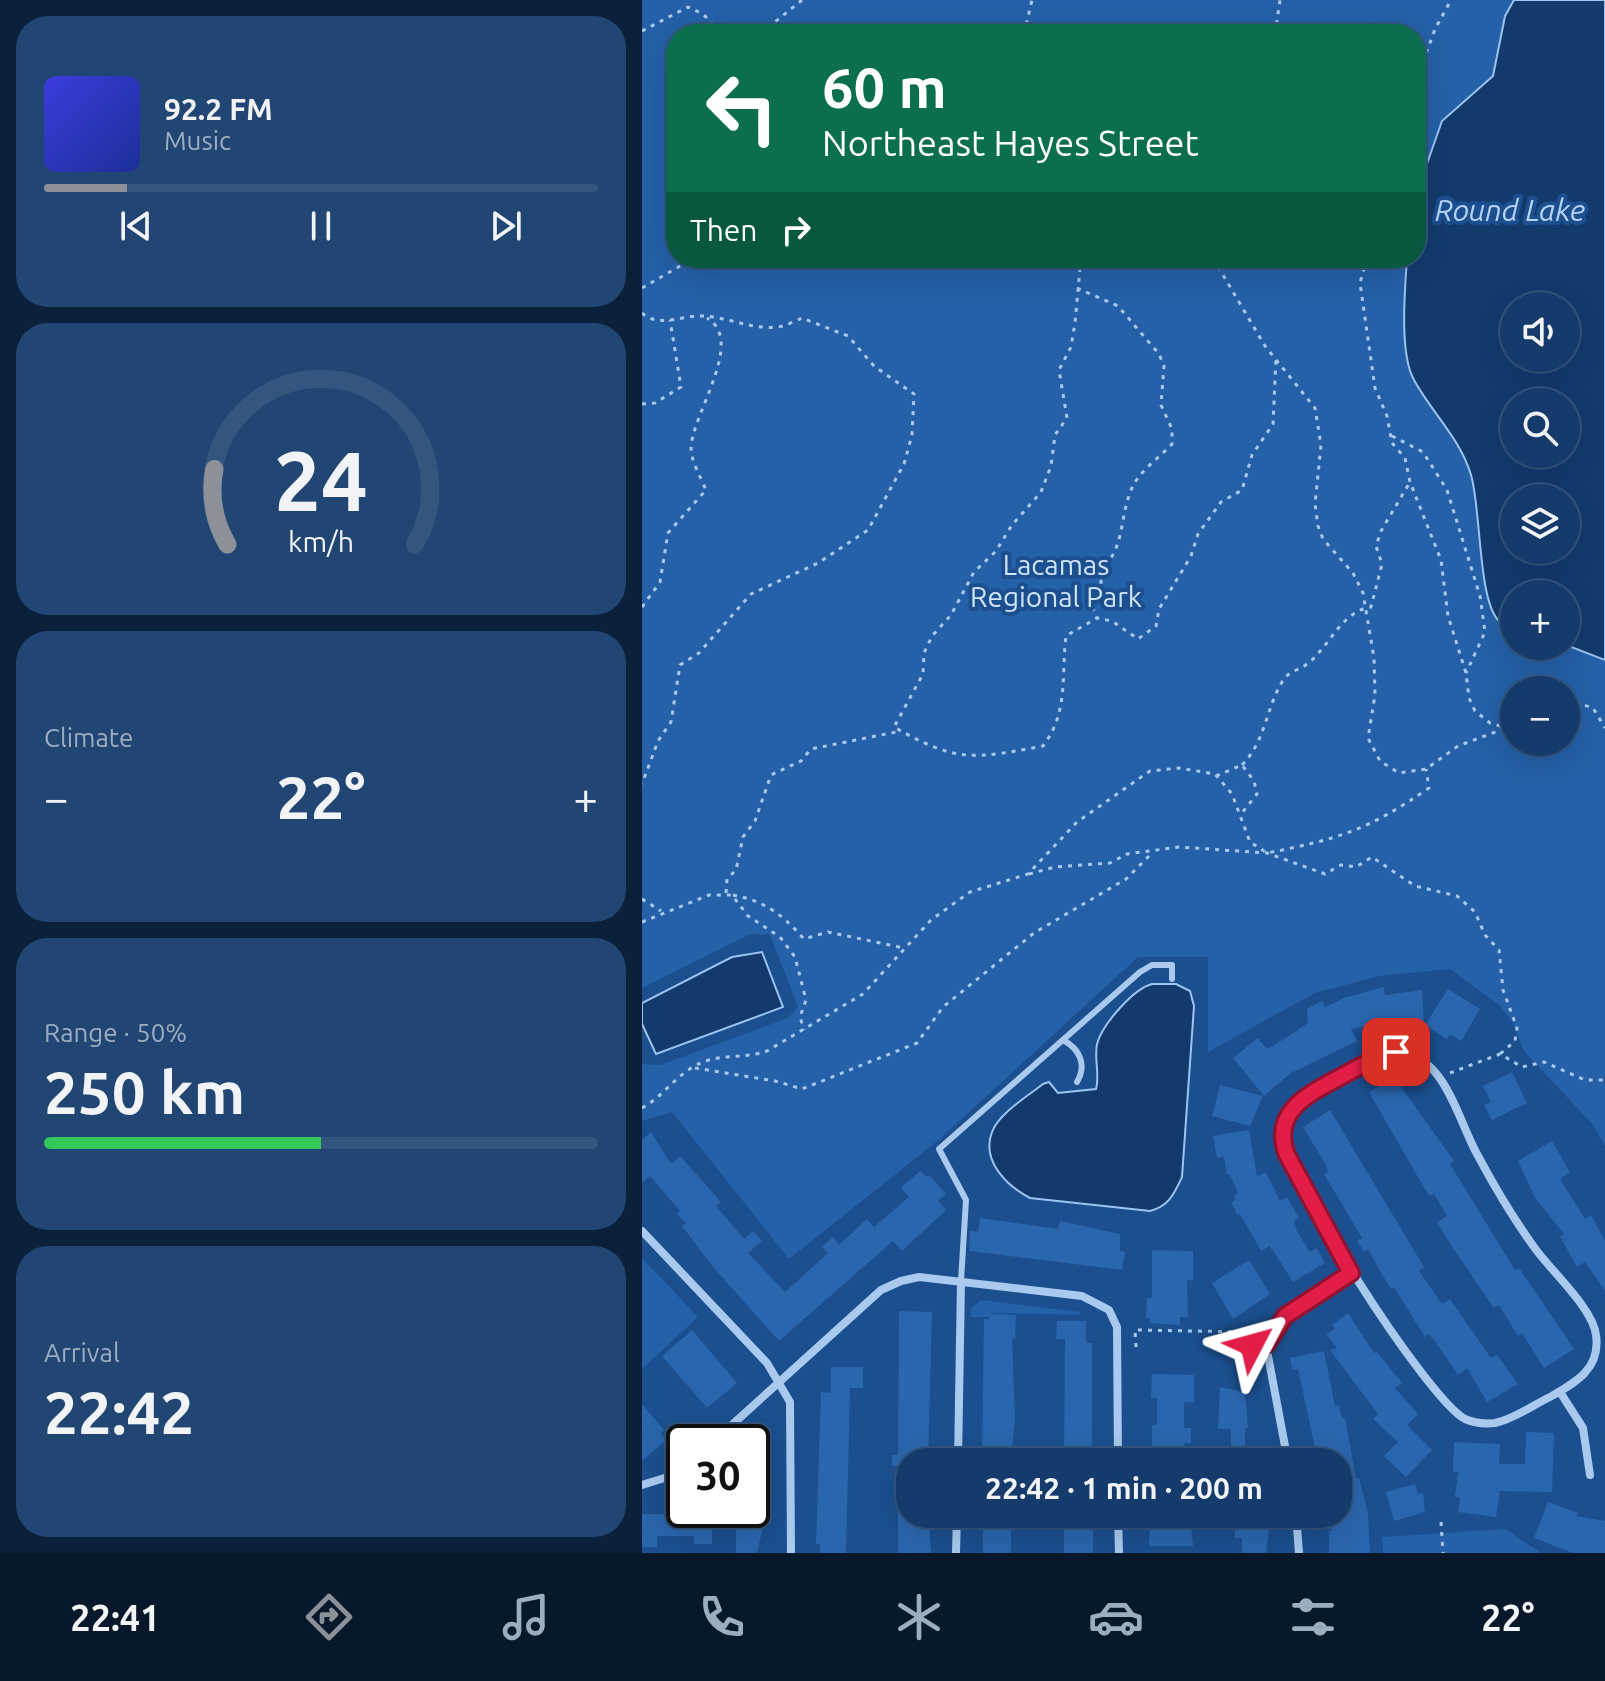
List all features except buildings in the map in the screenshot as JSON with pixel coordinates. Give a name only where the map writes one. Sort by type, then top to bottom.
[{"type":"street","points":[[1408,1053],[1425,1060],[1439,1078],[1493,1184],[1542,1259],[1588,1314],[1597,1344],[1587,1373],[1560,1392],[1510,1418],[1479,1423],[1465,1419],[1453,1409],[1351,1273],[1287,1155],[1283,1125],[1290,1110],[1303,1097],[1384,1054],[1408,1053]]},
{"type":"street","points":[[642,1231],[781,1381],[793,1415],[791,1553]]},
{"type":"street","points":[[1285,1448],[1266,1345],[1285,1316],[1351,1273]]},
{"type":"street","points":[[733,1424],[881,1290],[919,1277],[1082,1296],[1109,1310],[1117,1327],[1118,1448]]},
{"type":"street","points":[[958,1448],[961,1281]]},
{"type":"street","points":[[1219,1346],[1266,1345]]},
{"type":"street","points":[[1560,1392],[1583,1428],[1590,1475]]},
{"type":"street","points":[[642,1485],[666,1478]]},
{"type":"street","points":[[956,1553],[957,1528]]},
{"type":"street","points":[[1118,1528],[1119,1553]]},
{"type":"street","points":[[1297,1528],[1299,1553]]},
{"type":"lane","points":[[961,1281],[966,1200],[939,1149],[1152,965],[1172,965],[1172,979]]},
{"type":"lane","points":[[1063,1040],[1074,1045],[1082,1061],[1082,1073],[1077,1082]]},
{"type":"path","points":[[772,24],[802,0]]},
{"type":"path","points":[[1026,24],[1032,0]]},
{"type":"path","points":[[1276,24],[1280,0]]},
{"type":"path","points":[[1426,54],[1451,0]]},
{"type":"path","points":[[642,31],[688,7],[703,14],[712,24]]},
{"type":"path","points":[[642,288],[677,268]]},
{"type":"path","points":[[1080,268],[1071,347],[1059,370],[1067,418],[1055,435],[1041,492],[1012,525],[996,551],[974,572],[951,615],[932,636],[924,653],[923,674],[894,727],[940,752],[962,757],[1043,746],[1054,731],[1064,704],[1062,667],[1066,636],[1097,618],[1112,621],[1138,639],[1156,626],[1159,609],[1191,556],[1198,534],[1221,502],[1242,490],[1252,455],[1273,424],[1276,358]]},
{"type":"path","points":[[1219,268],[1276,358],[1315,408],[1321,445],[1315,504],[1318,526],[1323,539],[1353,573],[1363,593],[1375,682],[1368,738],[1380,761],[1399,773],[1426,769],[1458,746],[1500,731]]},
{"type":"path","points":[[1364,268],[1360,283],[1363,323],[1375,388],[1387,416],[1392,443],[1405,458],[1410,482],[1441,560],[1448,616],[1466,673],[1469,698],[1475,711],[1490,723],[1500,726]]},
{"type":"path","points":[[1077,288],[1118,306],[1159,354],[1164,366],[1161,405],[1172,429],[1172,444],[1144,470],[1130,492],[1121,541],[1113,558],[1101,570],[1101,591],[1092,606],[1097,618]]},
{"type":"path","points":[[642,313],[649,319],[704,317],[750,327],[781,327],[802,318],[848,336],[874,366],[914,394],[912,435],[904,464],[868,530],[818,563],[751,594],[699,653],[680,665],[671,722],[658,741],[642,784]]},
{"type":"path","points":[[642,607],[660,582],[668,533],[706,490],[691,450],[703,400],[720,369],[720,336],[712,321],[704,317]]},
{"type":"path","points":[[642,404],[655,403],[681,387],[670,320]]},
{"type":"path","points":[[1390,435],[1423,452],[1447,490],[1480,596],[1485,632],[1466,673]]},
{"type":"path","points":[[1028,874],[1077,822],[1150,771],[1179,768],[1216,776],[1242,765],[1263,732],[1282,682],[1291,672],[1307,664],[1344,622],[1371,607],[1382,564],[1376,546],[1381,531],[1410,482]]},
{"type":"path","points":[[1580,704],[1593,708],[1605,728]]},
{"type":"path","points":[[726,893],[727,879],[736,870],[743,837],[755,821],[771,775],[801,761],[811,749],[901,731]]},
{"type":"path","points":[[1240,815],[1257,794],[1254,781],[1242,765]]},
{"type":"path","points":[[642,1108],[692,1068],[730,1054],[752,1056],[804,1030],[863,994],[883,977],[904,948],[931,920],[970,892],[1055,867],[1110,863],[1127,854],[1179,847],[1267,853],[1336,839],[1382,820],[1429,788],[1426,769]]},
{"type":"path","points":[[1216,776],[1232,794],[1250,842],[1267,853],[1325,874],[1341,865],[1356,867],[1372,857],[1415,886],[1449,892],[1467,904],[1485,935],[1499,950],[1503,990],[1517,1028],[1515,1041],[1500,1054],[1439,1078]]},
{"type":"path","points":[[692,1068],[775,1081],[802,1089],[917,1043],[943,1007],[1034,933],[1126,879],[1153,852]]},
{"type":"path","points":[[642,922],[661,911],[709,895],[726,893],[765,904],[784,917],[804,939],[828,932],[904,948]]},
{"type":"path","points":[[732,895],[748,916],[780,937],[795,957],[806,1000],[800,1017],[804,1030]]},
{"type":"path","points":[[642,899],[661,911]]},
{"type":"path","points":[[1500,1054],[1522,1067],[1544,1062],[1585,1080],[1605,1080]]},
{"type":"path","points":[[1136,1347],[1135,1330],[1253,1332]]},
{"type":"path","points":[[1441,1522],[1445,1542],[1443,1553]]},
{"type":"green space","name":"Lacamas Regional Park","points":[[642,0],[1514,0],[1505,16],[1493,75],[1442,121],[1426,167],[1426,24],[666,24],[666,268],[1409,268],[1412,377],[1453,434],[1471,474],[1491,607],[1500,622],[1500,660],[1580,660],[1580,650],[1605,660],[1605,1146],[1593,1125],[1524,1051],[1512,1021],[1499,1005],[1450,969],[1379,976],[1315,993],[1208,1052],[1208,957],[1138,957],[940,1139],[789,1259],[672,1112],[642,1121],[642,1064],[660,1065],[788,1018],[798,1007],[770,935],[751,934],[642,988]]},
{"type":"green space","points":[[642,1258],[698,1317],[642,1369]]},
{"type":"green space","points":[[981,1300],[1080,1312],[1080,1315],[991,1313],[989,1317],[971,1317],[971,1309]]},
{"type":"green space","points":[[1505,1529],[1541,1553],[1383,1553],[1382,1537]]},
{"type":"water","name":"Round Lake","points":[[1514,0],[1605,0],[1605,660],[1580,650],[1580,580],[1500,580],[1500,622],[1498,620],[1483,573],[1471,475],[1460,449],[1421,392],[1409,368],[1404,320],[1406,268],[1426,268],[1426,167],[1442,121],[1493,76],[1505,16]]},
{"type":"water","points":[[762,952],[783,1007],[656,1054],[642,1024],[642,1003],[732,957]]},
{"type":"water","points":[[1152,984],[1176,984],[1190,991],[1194,1006],[1182,1177],[1173,1194],[1162,1206],[1150,1211],[1030,1198],[1021,1193],[1005,1179],[993,1162],[990,1143],[996,1125],[1007,1112],[1043,1084],[1049,1082],[1058,1093],[1096,1089],[1096,1050],[1100,1036],[1128,1000]]},
{"type":"route","points":[[1252,1345],[1266,1345],[1285,1316],[1351,1273],[1287,1155],[1282,1137],[1285,1120],[1303,1097],[1384,1054],[1396,1052]]}]
